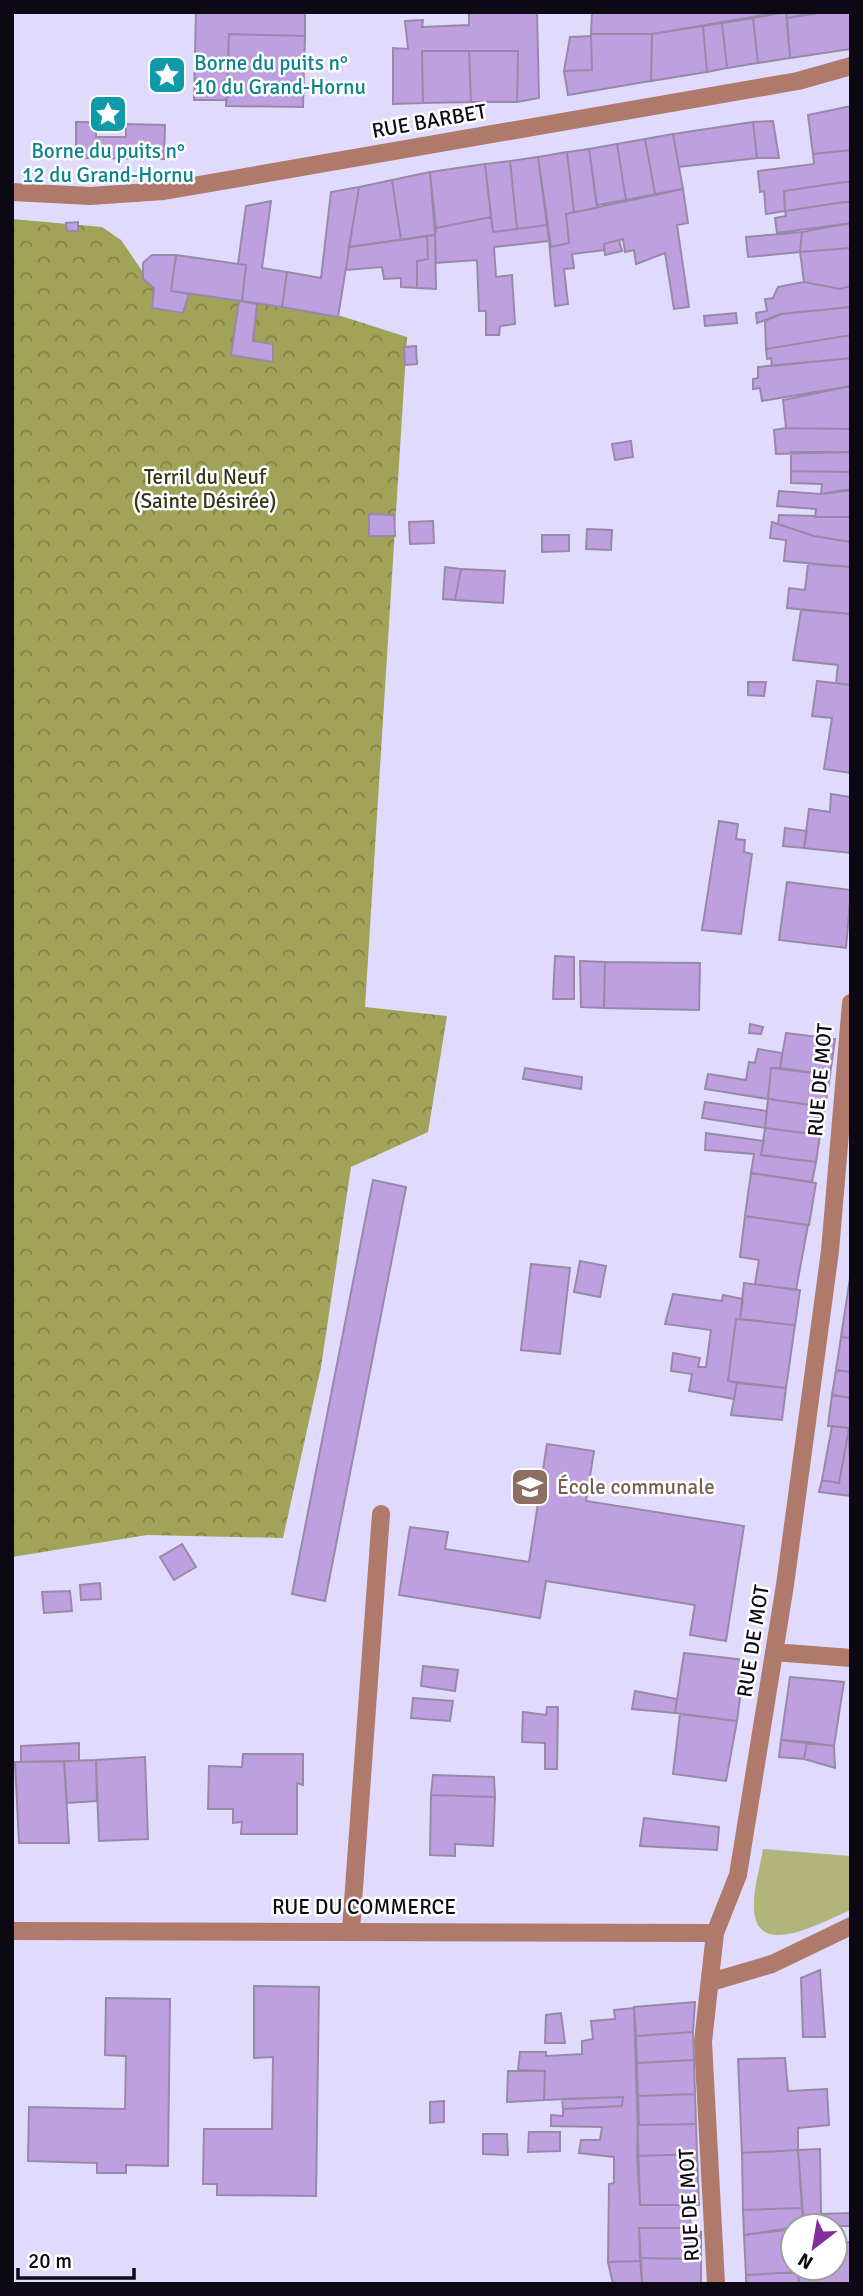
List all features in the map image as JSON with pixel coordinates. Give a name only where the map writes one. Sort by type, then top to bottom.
[{"type":"street","name":"RUE BARBET","points":[[12,192],[90,196],[164,191],[798,81],[851,66]]},
{"type":"street","name":"RUE DE MOT","points":[[716,2284],[703,2042],[715,1933],[738,1875],[775,1652],[830,1251],[851,1003]]},
{"type":"street","points":[[351,1930],[382,1514]]},
{"type":"street","points":[[775,1652],[851,1658]]},
{"type":"street","points":[[711,1982],[772,1964],[851,1926]]},
{"type":"street","name":"RUE DU COMMERCE","points":[[12,1931],[715,1933]]},
{"type":"green space","name":"Terril du Neuf (Sainte Désirée)","points":[[12,219],[102,227],[121,240],[149,281],[341,316],[407,337],[365,1007],[447,1016],[428,1132],[351,1167],[321,1367],[283,1538],[147,1535],[12,1557]]},
{"type":"green space","points":[[763,1849],[851,1856],[851,1910],[793,1933],[778,1935],[766,1932],[757,1924],[754,1908]]},
{"type":"building","points":[[196,12],[305,12],[305,36],[229,34],[227,100],[194,100]]},
{"type":"building","points":[[469,12],[537,12],[539,98],[517,102],[518,51],[422,51],[423,103],[393,104],[393,48],[408,49],[405,21],[423,20],[422,27],[469,25]]},
{"type":"building","points":[[592,12],[782,12],[652,34],[591,34]]},
{"type":"building","points":[[786,12],[790,58],[758,63],[753,18]]},
{"type":"building","points":[[786,12],[819,12],[819,13],[787,18]]},
{"type":"building","points":[[819,12],[851,12],[851,49],[790,58],[787,18]]},
{"type":"building","points":[[753,18],[758,63],[727,68],[722,23]]},
{"type":"building","points":[[722,23],[727,68],[707,72],[703,26]]},
{"type":"building","points":[[703,26],[707,72],[651,81],[652,34]]},
{"type":"building","points":[[229,34],[305,36],[303,107],[226,106]]},
{"type":"building","points":[[591,34],[652,34],[651,81],[568,95],[564,71],[592,70]]},
{"type":"building","points":[[591,36],[592,70],[564,71],[570,37]]},
{"type":"building","points":[[422,51],[469,51],[471,102],[423,103]]},
{"type":"building","points":[[469,51],[518,51],[517,102],[471,102]]},
{"type":"building","points":[[851,106],[851,150],[813,154],[808,115]]},
{"type":"building","points":[[773,121],[779,158],[757,158],[753,122]]},
{"type":"building","points":[[76,122],[96,122],[96,137],[126,137],[126,124],[165,125],[164,159],[76,158]]},
{"type":"building","points":[[753,122],[757,158],[679,167],[673,134]]},
{"type":"building","points":[[673,134],[683,189],[655,194],[645,139]]},
{"type":"building","points":[[645,139],[655,194],[626,200],[617,144]]},
{"type":"building","points":[[617,144],[626,200],[597,205],[589,149]]},
{"type":"building","points":[[589,149],[597,208],[574,212],[567,152]]},
{"type":"building","points":[[851,150],[851,181],[784,191],[785,211],[766,214],[764,191],[760,192],[758,171],[814,164],[813,154]]},
{"type":"building","points":[[567,152],[574,212],[566,214],[569,243],[551,247],[538,157]]},
{"type":"building","points":[[538,157],[547,225],[517,229],[510,161]]},
{"type":"building","points":[[510,161],[517,229],[493,232],[485,164]]},
{"type":"building","points":[[485,164],[491,217],[436,228],[430,172]]},
{"type":"building","points":[[430,172],[435,235],[401,240],[392,180]]},
{"type":"building","points":[[392,180],[401,240],[349,247],[359,187]]},
{"type":"building","points":[[851,181],[851,201],[785,211],[784,191]]},
{"type":"building","points":[[359,187],[338,317],[282,307],[287,272],[321,278],[331,192]]},
{"type":"building","points":[[683,189],[688,223],[677,225],[689,307],[674,309],[665,253],[636,264],[634,250],[625,252],[623,239],[604,244],[604,250],[572,254],[574,268],[564,269],[568,304],[555,306],[549,241],[551,247],[569,243],[566,214]]},
{"type":"building","points":[[271,201],[262,268],[287,272],[282,307],[242,301],[246,265],[238,264],[246,206]]},
{"type":"building","points":[[851,201],[851,223],[777,233],[775,218],[786,216],[785,211]]},
{"type":"building","points":[[491,217],[493,232],[547,225],[549,241],[494,247],[496,277],[512,275],[515,324],[500,326],[499,335],[486,335],[486,311],[479,311],[477,260],[436,263],[436,228]]},
{"type":"building","points":[[78,222],[78,231],[67,231],[66,223]]},
{"type":"building","points":[[851,223],[851,248],[800,252],[802,232]]},
{"type":"building","points":[[802,232],[800,252],[748,257],[746,237]]},
{"type":"building","points":[[435,235],[436,289],[417,288],[417,261],[428,259],[427,236]]},
{"type":"building","points":[[427,236],[428,259],[417,261],[417,288],[401,287],[401,278],[384,279],[382,267],[346,270],[349,247]]},
{"type":"building","points":[[619,240],[622,251],[605,255],[604,244]]},
{"type":"building","points":[[851,248],[851,286],[840,289],[804,282],[800,252]]},
{"type":"building","points":[[152,255],[176,255],[171,291],[189,294],[183,313],[152,308],[154,288],[143,279],[143,263]]},
{"type":"building","points":[[176,255],[246,265],[242,301],[171,291]]},
{"type":"building","points":[[804,282],[840,289],[851,286],[851,307],[781,314],[757,323],[756,313],[767,311],[765,299],[773,298],[778,287]]},
{"type":"building","points":[[239,301],[257,304],[253,341],[273,344],[273,362],[231,355]]},
{"type":"building","points":[[851,307],[851,335],[766,349],[765,321],[781,314]]},
{"type":"building","points":[[736,313],[737,323],[705,326],[704,316]]},
{"type":"building","points":[[851,335],[851,358],[772,366],[771,358],[767,359],[766,349]]},
{"type":"building","points":[[416,346],[417,364],[405,365],[404,347]]},
{"type":"building","points":[[851,358],[851,386],[762,401],[760,388],[753,389],[753,379],[758,378],[758,367]]},
{"type":"building","points":[[851,386],[851,429],[786,428],[783,400]]},
{"type":"building","points":[[851,429],[851,452],[776,454],[774,430]]},
{"type":"building","points":[[631,441],[633,457],[615,460],[612,444]]},
{"type":"building","points":[[791,452],[851,452],[851,472],[791,471]]},
{"type":"building","points":[[791,471],[851,472],[851,490],[821,494],[822,484],[791,483]]},
{"type":"building","points":[[851,490],[851,517],[815,517],[816,509],[777,506],[779,491],[821,494]]},
{"type":"building","points":[[369,514],[394,515],[395,536],[369,536]]},
{"type":"building","points":[[779,515],[851,517],[851,542],[814,536],[778,524]]},
{"type":"building","points":[[433,521],[434,543],[410,544],[409,522]]},
{"type":"building","points":[[772,522],[814,536],[851,542],[851,567],[784,561],[786,540],[770,538]]},
{"type":"building","points":[[587,529],[612,530],[611,550],[586,549]]},
{"type":"building","points":[[542,535],[569,535],[569,551],[542,552]]},
{"type":"building","points":[[808,564],[851,567],[851,614],[787,608],[789,588],[805,590]]},
{"type":"building","points":[[445,567],[461,569],[455,600],[443,599]]},
{"type":"building","points":[[461,569],[505,571],[503,603],[455,600]]},
{"type":"building","points":[[801,610],[851,614],[851,685],[836,683],[838,665],[793,660]]},
{"type":"building","points":[[817,681],[851,685],[851,773],[824,769],[832,718],[812,716]]},
{"type":"building","points":[[748,682],[766,682],[764,696],[748,695]]},
{"type":"building","points":[[831,794],[851,797],[851,853],[804,848],[809,809],[830,812]]},
{"type":"building","points":[[719,821],[738,824],[736,839],[745,840],[744,852],[752,854],[741,934],[702,930]]},
{"type":"building","points":[[785,828],[807,831],[804,848],[783,846]]},
{"type":"building","points":[[787,882],[851,890],[846,948],[779,940]]},
{"type":"building","points":[[555,956],[574,957],[574,999],[553,999]]},
{"type":"building","points":[[580,961],[605,962],[604,1008],[581,1007]]},
{"type":"building","points":[[605,962],[700,963],[699,1010],[604,1008]]},
{"type":"building","points":[[750,1024],[763,1027],[761,1034],[749,1033]]},
{"type":"building","points":[[786,1033],[835,1039],[830,1075],[780,1068]]},
{"type":"building","points":[[758,1049],[782,1053],[780,1068],[771,1068],[768,1099],[705,1089],[708,1074],[746,1080],[749,1062],[755,1063]]},
{"type":"building","points":[[525,1068],[582,1077],[581,1089],[523,1079]]},
{"type":"building","points":[[771,1068],[830,1075],[825,1107],[768,1099]]},
{"type":"building","points":[[768,1099],[825,1107],[820,1135],[765,1128]]},
{"type":"building","points":[[705,1102],[767,1111],[765,1128],[702,1118]]},
{"type":"building","points":[[765,1128],[820,1135],[816,1162],[761,1155]]},
{"type":"building","points":[[706,1133],[764,1141],[761,1155],[816,1162],[812,1182],[751,1173],[754,1154],[705,1150]]},
{"type":"building","points":[[751,1173],[816,1183],[809,1225],[745,1216]]},
{"type":"building","points":[[373,1180],[406,1187],[325,1601],[292,1594]]},
{"type":"building","points":[[745,1216],[808,1225],[796,1290],[755,1284],[759,1260],[740,1257]]},
{"type":"building","points":[[580,1261],[606,1266],[600,1297],[574,1292]]},
{"type":"building","points":[[531,1264],[570,1268],[560,1354],[521,1350]]},
{"type":"building","points":[[851,1279],[851,1338],[841,1337]]},
{"type":"building","points":[[744,1283],[800,1290],[795,1325],[740,1319]]},
{"type":"building","points":[[673,1294],[722,1301],[723,1295],[743,1299],[740,1319],[736,1319],[728,1381],[737,1383],[734,1399],[689,1391],[692,1374],[671,1371],[673,1353],[700,1358],[698,1367],[706,1367],[711,1330],[665,1324]]},
{"type":"building","points":[[736,1319],[795,1325],[786,1388],[728,1381]]},
{"type":"building","points":[[841,1337],[851,1338],[851,1372],[836,1370]]},
{"type":"building","points":[[836,1370],[851,1372],[851,1398],[832,1395]]},
{"type":"building","points":[[737,1383],[786,1388],[782,1420],[731,1415]]},
{"type":"building","points":[[832,1395],[851,1398],[851,1428],[828,1426]]},
{"type":"building","points":[[832,1426],[849,1428],[839,1483],[822,1480]]},
{"type":"building","points":[[849,1428],[851,1496],[819,1492],[822,1480],[839,1483]]},
{"type":"building","points":[[547,1444],[594,1451],[586,1501],[744,1526],[726,1641],[690,1635],[695,1605],[546,1581],[540,1618],[399,1595],[410,1527],[448,1532],[445,1549],[529,1562]]},
{"type":"building","points":[[182,1544],[196,1567],[174,1580],[160,1557]]},
{"type":"building","points":[[100,1583],[101,1599],[81,1600],[80,1585]]},
{"type":"building","points":[[70,1591],[72,1611],[44,1613],[42,1592]]},
{"type":"building","points":[[684,1653],[745,1660],[737,1721],[675,1713]]},
{"type":"building","points":[[423,1666],[458,1670],[455,1691],[421,1686]]},
{"type":"building","points":[[790,1677],[844,1682],[834,1746],[781,1740]]},
{"type":"building","points":[[635,1691],[677,1699],[675,1713],[632,1709]]},
{"type":"building","points":[[413,1698],[453,1701],[450,1721],[411,1718]]},
{"type":"building","points":[[547,1707],[558,1707],[557,1769],[545,1769],[545,1743],[522,1742],[523,1712],[546,1715]]},
{"type":"building","points":[[680,1714],[737,1721],[726,1781],[673,1774]]},
{"type":"building","points":[[781,1740],[807,1742],[804,1759],[779,1757]]},
{"type":"building","points":[[807,1742],[834,1746],[835,1768],[804,1759]]},
{"type":"building","points":[[79,1743],[79,1761],[21,1762],[21,1746]]},
{"type":"building","points":[[243,1754],[303,1754],[303,1785],[297,1783],[297,1834],[241,1834],[242,1822],[233,1823],[233,1809],[208,1809],[209,1766],[242,1767]]},
{"type":"building","points":[[145,1757],[148,1839],[99,1841],[96,1760]]},
{"type":"building","points":[[96,1760],[97,1801],[67,1803],[64,1761]]},
{"type":"building","points":[[64,1761],[69,1843],[19,1843],[15,1762]]},
{"type":"building","points":[[433,1775],[494,1777],[495,1797],[431,1795]]},
{"type":"building","points":[[431,1795],[495,1797],[493,1846],[455,1844],[455,1856],[430,1855]]},
{"type":"building","points":[[644,1818],[719,1827],[717,1850],[640,1846]]},
{"type":"building","points":[[820,1970],[825,2037],[803,2037],[801,1978]]},
{"type":"building","points":[[254,1986],[319,1987],[316,2196],[217,2195],[217,2184],[203,2184],[204,2129],[272,2129],[273,2057],[254,2058]]},
{"type":"building","points":[[106,1998],[170,1999],[168,2166],[126,2165],[126,2173],[97,2173],[97,2163],[28,2161],[29,2107],[125,2109],[126,2056],[105,2055]]},
{"type":"building","points":[[695,2002],[693,2032],[636,2036],[634,2007]]},
{"type":"building","points":[[634,2008],[640,2205],[689,2205],[691,2228],[639,2228],[641,2261],[608,2262],[609,2184],[614,2183],[614,2157],[579,2153],[581,2140],[600,2140],[602,2127],[551,2126],[551,2115],[563,2116],[563,2109],[622,2106],[623,2097],[544,2100],[545,2071],[518,2070],[520,2052],[546,2052],[546,2056],[582,2054],[582,2041],[593,2039],[591,2021],[615,2019],[614,2010]]},
{"type":"building","points":[[561,2013],[565,2043],[545,2043],[546,2015]]},
{"type":"building","points":[[693,2032],[694,2060],[637,2063],[636,2036]]},
{"type":"building","points":[[785,2058],[788,2091],[827,2089],[829,2125],[798,2128],[798,2150],[742,2153],[738,2059]]},
{"type":"building","points":[[694,2060],[695,2094],[638,2096],[637,2063]]},
{"type":"building","points":[[508,2071],[545,2071],[544,2100],[507,2102]]},
{"type":"building","points":[[695,2094],[696,2124],[639,2125],[638,2096]]},
{"type":"building","points":[[623,2097],[622,2106],[563,2109],[562,2099]]},
{"type":"building","points":[[444,2101],[444,2122],[430,2123],[430,2102]]},
{"type":"building","points":[[696,2124],[697,2154],[637,2156],[638,2125]]},
{"type":"building","points":[[529,2132],[560,2132],[560,2151],[528,2152]]},
{"type":"building","points":[[483,2134],[507,2134],[508,2155],[483,2154]]},
{"type":"building","points":[[820,2149],[821,2212],[803,2212],[798,2150]]},
{"type":"building","points":[[798,2150],[802,2208],[743,2210],[742,2153]]},
{"type":"building","points":[[697,2154],[699,2205],[640,2205],[637,2156]]},
{"type":"building","points":[[802,2208],[802,2212],[779,2212],[779,2230],[744,2235],[743,2210]]},
{"type":"building","points":[[639,2228],[691,2228],[701,2232],[701,2259],[640,2258]]},
{"type":"building","points":[[779,2231],[779,2273],[746,2275],[744,2235]]},
{"type":"building","points":[[851,2242],[851,2284],[799,2284],[849,2282]]},
{"type":"building","points":[[640,2258],[701,2259],[701,2284],[642,2284]]},
{"type":"building","points":[[641,2261],[642,2284],[613,2284],[608,2262]]},
{"type":"building","points":[[779,2273],[779,2282],[799,2284],[746,2284],[746,2275]]},
{"type":"place","name":"Borne du puits n° 10 du Grand-Hornu","points":[[167,75]]},
{"type":"place","name":"Borne du puits n° 12 du Grand-Hornu","points":[[108,114]]},
{"type":"place","name":"École communale","points":[[530,1487]]}]
